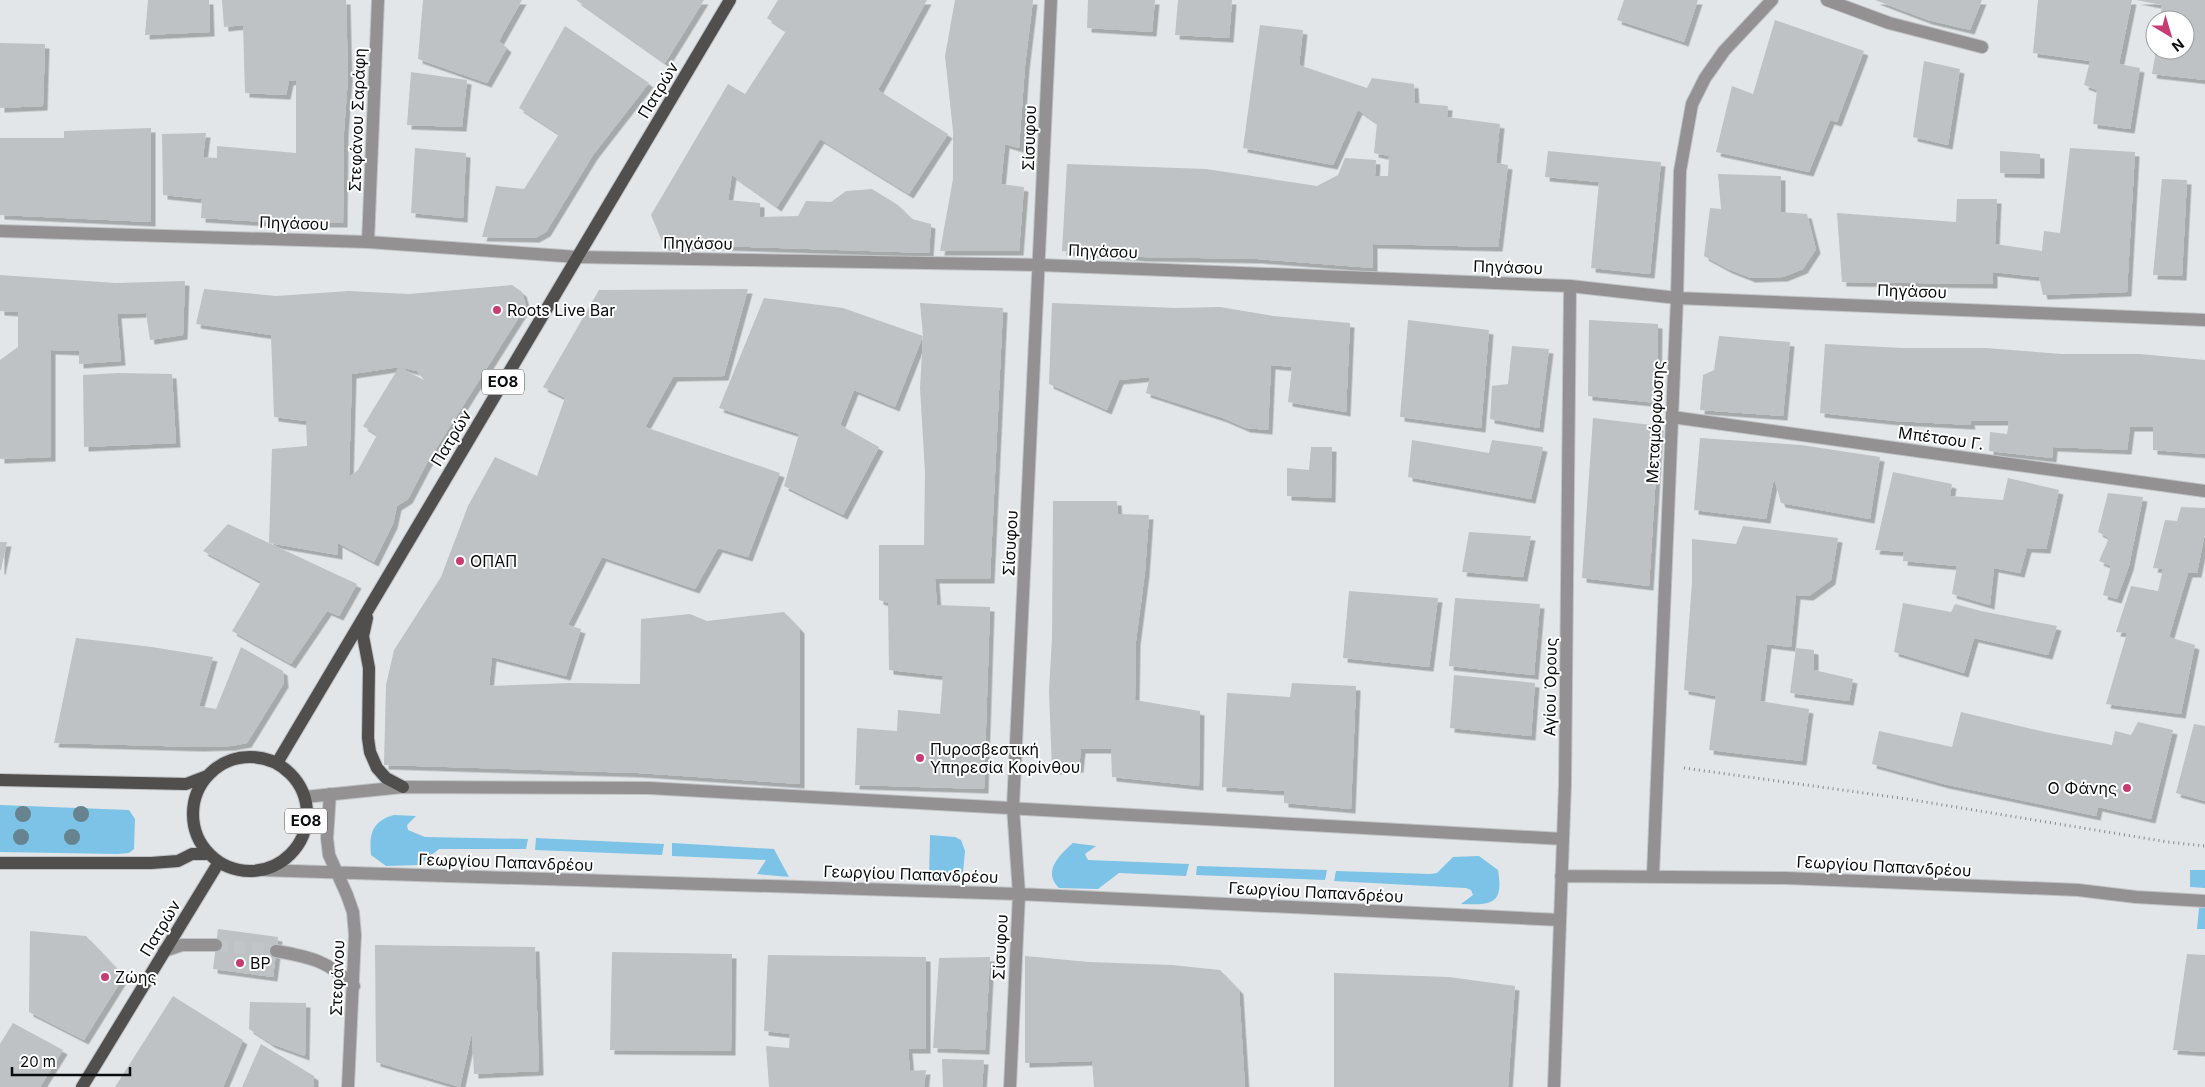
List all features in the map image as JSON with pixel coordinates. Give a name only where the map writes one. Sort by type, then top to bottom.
[{"type":"main road","name":"Πατρών","points":[[277,763],[730,0]]},
{"type":"main road","points":[[370,606],[363,636],[369,668],[368,738],[370,752],[377,768],[386,778],[403,787]]},
{"type":"main road","name":"ΕΟ8","points":[[259,757],[277,763],[289,772],[298,783],[305,797],[307,816],[303,834],[293,851],[279,863],[261,870],[246,871],[218,862],[208,854],[198,840],[193,823],[193,807],[198,790],[207,776],[222,764],[239,758],[259,757]]},
{"type":"main road","points":[[0,780],[186,784],[207,776]]},
{"type":"main road","points":[[0,863],[151,863],[178,860],[192,854],[208,854]]},
{"type":"main road","name":"Πατρών","points":[[82,1087],[218,862]]},
{"type":"street","name":"Στεφάνου Σαράφη","points":[[368,242],[378,0]]},
{"type":"street","name":"Σίσυφου","points":[[1010,1087],[1019,894],[1013,807],[1051,0]]},
{"type":"street","name":"Μεταμόρφωσης","points":[[1653,875],[1656,764],[1677,298],[1680,171],[1692,104],[1724,50],[1772,0]]},
{"type":"street","points":[[1827,0],[1889,23],[1982,47]]},
{"type":"street","name":"Πηγάσου","points":[[0,231],[368,242],[577,257],[1040,265],[1570,286],[1677,298],[2205,320]]},
{"type":"street","name":"Αγίου Όρους","points":[[1554,1087],[1563,839],[1570,286]]},
{"type":"street","name":"Μπέτσου Γ.","points":[[1672,416],[2205,491]]},
{"type":"street","points":[[305,797],[403,787],[649,788],[1563,839]]},
{"type":"street","name":"Στεφάνου","points":[[330,794],[329,855],[353,912],[355,935],[348,1087]]},
{"type":"street","name":"Γεωργίου Παπανδρέου","points":[[261,870],[1019,894],[1560,920]]},
{"type":"street","name":"Γεωργίου Παπανδρέου","points":[[1561,876],[1653,875],[1786,878],[2078,890],[2136,897],[2205,901]]},
{"type":"street","points":[[164,951],[182,946],[216,945]]},
{"type":"street","points":[[276,951],[321,961],[338,971],[354,986]]},
{"type":"path","points":[[1656,764],[1907,798],[2168,842],[2205,846]]},
{"type":"shaded area","points":[[0,805],[129,810],[135,819],[134,849],[129,853],[117,854],[0,852]]},
{"type":"shaded area","points":[[394,815],[416,816],[407,825],[408,830],[425,837],[528,839],[526,849],[439,849],[419,865],[386,866],[371,855],[371,841],[373,829],[381,821]]},
{"type":"shaded area","points":[[930,835],[955,837],[961,840],[965,851],[963,873],[955,881],[929,879]]},
{"type":"shaded area","points":[[536,838],[664,844],[662,855],[535,850]]},
{"type":"shaded area","points":[[672,843],[774,849],[789,877],[757,874],[766,860],[672,856]]},
{"type":"shaded area","points":[[1073,843],[1096,846],[1085,854],[1088,860],[1189,864],[1186,876],[1119,873],[1098,889],[1059,888],[1054,882],[1052,870],[1058,858]]},
{"type":"shaded area","points":[[1479,856],[1498,870],[1499,890],[1497,896],[1487,903],[1461,904],[1473,895],[1471,890],[1466,888],[1334,881],[1336,871],[1437,873],[1453,857]]},
{"type":"shaded area","points":[[1197,866],[1327,870],[1325,880],[1196,875]]},
{"type":"shaded area","points":[[2190,870],[2205,870],[2205,888],[2190,887]]},
{"type":"shaded area","points":[[2199,908],[2205,908],[2205,929],[2197,929]]},
{"type":"building","points":[[148,0],[209,0],[210,32],[145,35]]},
{"type":"building","points":[[222,0],[346,0],[348,77],[344,132],[343,223],[281,223],[201,218],[202,199],[163,195],[162,134],[206,133],[203,157],[217,158],[217,146],[296,153],[296,80],[289,81],[286,95],[245,93],[243,25],[224,27]]},
{"type":"building","points":[[423,0],[522,0],[499,41],[507,48],[487,83],[418,59]]},
{"type":"building","points":[[576,0],[704,0],[665,63]]},
{"type":"building","points":[[778,0],[927,0],[878,90],[948,134],[909,194],[820,139],[777,207],[732,175],[728,200],[760,203],[760,217],[798,216],[806,201],[831,202],[846,191],[872,189],[898,205],[912,219],[931,224],[929,253],[664,246],[651,215],[728,84],[745,94],[786,31],[767,18]]},
{"type":"building","points":[[955,0],[1033,0],[1025,66],[1019,148],[1005,144],[1001,184],[1024,187],[1019,251],[940,251],[953,179],[953,131],[945,56]]},
{"type":"building","points":[[1088,0],[1155,0],[1152,32],[1087,28]]},
{"type":"building","points":[[1178,0],[1232,0],[1229,38],[1175,35]]},
{"type":"building","points":[[1624,0],[1698,0],[1684,42],[1617,20]]},
{"type":"building","points":[[1875,0],[1982,0],[1970,30],[1928,20]]},
{"type":"building","points":[[2038,0],[2132,0],[2119,64],[2140,68],[2130,129],[2093,124],[2097,90],[2084,85],[2090,61],[2033,53]]},
{"type":"building","points":[[2136,0],[2205,0],[2205,80],[2152,74],[2154,60],[2195,60],[2195,10],[2161,10],[2162,5]]},
{"type":"building","points":[[1775,20],[1864,51],[1837,122],[1830,120],[1809,172],[1716,152],[1732,86],[1753,94]]},
{"type":"building","points":[[1260,25],[1303,30],[1299,65],[1367,88],[1372,78],[1414,84],[1415,103],[1448,106],[1447,117],[1500,124],[1496,163],[1508,165],[1498,247],[1373,244],[1373,268],[1257,259],[1142,257],[1062,251],[1067,164],[1206,169],[1317,186],[1338,175],[1345,158],[1376,160],[1375,176],[1388,176],[1389,156],[1374,153],[1377,123],[1358,110],[1333,165],[1243,148]]},
{"type":"building","points":[[565,26],[649,83],[593,155],[546,232],[535,238],[482,237],[496,186],[524,189],[559,134],[519,108]]},
{"type":"building","points":[[0,43],[45,44],[43,106],[0,108]]},
{"type":"building","points":[[1924,61],[1960,69],[1948,145],[1913,137]]},
{"type":"building","points":[[411,72],[467,80],[462,127],[407,125]]},
{"type":"building","points":[[151,128],[151,222],[0,215],[0,138],[64,138],[64,131]]},
{"type":"building","points":[[415,148],[466,153],[463,218],[411,213]]},
{"type":"building","points":[[2070,148],[2135,152],[2127,292],[2043,295],[2039,277],[1993,272],[1993,284],[1842,282],[1837,213],[1956,222],[1957,199],[1997,199],[1995,244],[2042,251],[2044,231],[2060,233]]},
{"type":"building","points":[[1548,151],[1661,162],[1650,274],[1591,268],[1599,182],[1545,177]]},
{"type":"building","points":[[2000,151],[2040,154],[2040,174],[2000,173]]},
{"type":"building","points":[[1718,174],[1781,176],[1781,212],[1807,214],[1816,249],[1803,269],[1783,277],[1751,278],[1728,269],[1704,256],[1710,208],[1721,209]]},
{"type":"building","points":[[2162,179],[2187,180],[2182,276],[2153,275]]},
{"type":"building","points":[[0,275],[116,283],[185,281],[183,335],[150,340],[146,313],[117,314],[121,361],[79,364],[79,351],[51,350],[51,457],[0,459],[0,360],[18,347],[18,312],[0,311]]},
{"type":"building","points":[[512,285],[522,292],[526,306],[427,463],[408,499],[397,506],[393,524],[374,562],[338,543],[338,555],[269,543],[272,449],[307,446],[306,421],[274,417],[271,335],[196,324],[204,289],[276,296],[349,291],[409,294]],"holes":[[[399,367],[417,371],[424,380]],[[399,367],[363,426],[377,435],[358,470],[349,477],[352,374]]]},
{"type":"building","points":[[748,289],[724,376],[673,377],[645,427],[780,473],[748,557],[718,548],[695,589],[602,557],[568,625],[581,629],[566,676],[492,657],[489,686],[570,683],[640,684],[641,619],[690,614],[707,621],[784,612],[800,629],[800,784],[638,773],[384,765],[386,685],[394,650],[441,577],[468,506],[495,457],[537,476],[565,398],[543,387],[599,290]]},
{"type":"building","points":[[764,298],[843,308],[923,336],[895,407],[854,390],[840,425],[879,447],[843,515],[784,486],[799,434],[719,408]]},
{"type":"building","points":[[920,303],[1003,308],[990,579],[935,579],[937,605],[990,607],[984,789],[855,785],[857,728],[897,731],[898,710],[940,714],[943,676],[889,670],[888,603],[879,600],[879,545],[924,545],[925,472],[920,388],[923,336]]},
{"type":"building","points":[[1052,303],[1176,308],[1220,307],[1273,316],[1350,323],[1346,412],[1288,402],[1292,367],[1271,365],[1268,430],[1246,428],[1223,418],[1146,393],[1150,377],[1119,380],[1107,410],[1049,384]]},
{"type":"building","points":[[1408,320],[1489,330],[1481,428],[1400,417]]},
{"type":"building","points":[[1589,320],[1658,324],[1657,403],[1588,396]]},
{"type":"building","points":[[1719,336],[1790,342],[1783,416],[1700,410],[1703,375],[1714,370]]},
{"type":"building","points":[[1825,344],[1903,348],[1986,348],[2062,354],[2140,354],[2205,360],[2205,454],[2153,450],[2153,427],[2130,427],[2127,450],[2053,447],[2052,458],[1989,451],[1990,432],[2007,434],[2009,421],[1970,421],[1971,425],[1895,421],[1820,413]]},
{"type":"building","points":[[1512,346],[1549,349],[1539,428],[1490,419],[1492,386],[1508,384]]},
{"type":"building","points":[[118,373],[172,374],[176,443],[84,447],[83,375]]},
{"type":"building","points":[[1593,418],[1659,426],[1649,586],[1582,578]]},
{"type":"building","points":[[1700,438],[1801,445],[1880,457],[1870,519],[1781,503],[1774,478],[1766,519],[1694,510]]},
{"type":"building","points":[[1412,440],[1489,453],[1492,440],[1543,447],[1531,499],[1408,477]]},
{"type":"building","points":[[1311,447],[1332,447],[1331,498],[1287,496],[1287,468],[1309,470]]},
{"type":"building","points":[[1893,472],[1952,484],[1950,496],[2003,500],[2008,478],[2059,490],[2046,549],[2027,548],[2020,573],[1994,568],[1990,605],[1952,594],[1957,566],[1903,561],[1904,552],[1875,550]]},
{"type":"building","points":[[2108,493],[2143,497],[2129,566],[2117,599],[2103,595],[2111,566],[2099,561],[2109,538],[2098,532]]},
{"type":"building","points":[[1053,501],[1117,501],[1118,514],[1149,515],[1145,572],[1136,641],[1135,700],[1200,711],[1199,786],[1112,777],[1111,749],[1081,749],[1079,768],[1052,770],[1049,691],[1052,638]]},
{"type":"building","points":[[2181,507],[2205,508],[2205,533],[2197,573],[2188,573],[2169,637],[2195,645],[2181,714],[2106,704],[2127,633],[2116,632],[2131,586],[2158,591],[2163,569],[2153,568],[2165,520],[2177,521]]},
{"type":"building","points":[[228,524],[357,584],[339,616],[327,611],[291,664],[232,631],[261,582],[203,551]]},
{"type":"building","points":[[1743,526],[1838,538],[1831,580],[1809,596],[1796,595],[1791,647],[1767,644],[1760,701],[1809,709],[1802,761],[1709,750],[1716,696],[1684,690],[1692,582],[1692,539],[1736,544]]},
{"type":"building","points":[[1469,532],[1531,536],[1523,577],[1462,572]]},
{"type":"building","points":[[0,542],[7,542],[1,570],[0,570]]},
{"type":"building","points":[[1349,591],[1438,598],[1429,667],[1343,658]]},
{"type":"building","points":[[1455,598],[1540,604],[1534,675],[1449,666]]},
{"type":"building","points":[[1903,603],[1951,612],[1955,604],[2057,626],[2048,655],[1974,638],[1964,673],[1894,652]]},
{"type":"building","points":[[76,638],[152,647],[213,657],[199,706],[216,709],[241,647],[283,671],[284,683],[247,743],[231,746],[199,747],[54,743]]},
{"type":"building","points":[[1796,648],[1814,650],[1814,670],[1853,679],[1849,701],[1790,693]]},
{"type":"building","points":[[1454,675],[1535,683],[1531,736],[1450,728]]},
{"type":"building","points":[[1292,683],[1356,686],[1351,809],[1284,803],[1284,791],[1222,787],[1227,693],[1290,697]]},
{"type":"building","points":[[1961,712],[2045,732],[2112,745],[2115,731],[2131,735],[2138,722],[2173,730],[2151,819],[2098,807],[2096,816],[1944,784],[1872,764],[1879,731],[1952,747]]},
{"type":"building","points":[[2194,724],[2205,726],[2205,801],[2176,793]]},
{"type":"building","points":[[218,929],[278,937],[273,977],[213,969]]},
{"type":"building","points":[[30,931],[86,936],[124,976],[84,1040],[29,1012]]},
{"type":"building","points":[[375,945],[535,947],[539,1071],[474,1074],[472,1032],[460,1087],[376,1062]]},
{"type":"building","points":[[612,952],[732,954],[731,1051],[610,1050]]},
{"type":"building","points":[[2187,954],[2205,955],[2205,1052],[2173,1050]]},
{"type":"building","points":[[768,955],[926,957],[926,1049],[908,1049],[910,1071],[926,1070],[924,1087],[769,1087],[766,1046],[789,1048],[790,1034],[764,1031]]},
{"type":"building","points":[[1025,956],[1089,962],[1172,965],[1220,970],[1239,990],[1245,1087],[1094,1087],[1092,1061],[1025,1063]]},
{"type":"building","points":[[990,957],[985,1050],[933,1048],[939,958]]},
{"type":"building","points":[[1334,973],[1449,977],[1515,986],[1508,1087],[1334,1087]]},
{"type":"building","points":[[173,996],[243,1040],[223,1087],[115,1087]]},
{"type":"building","points":[[250,1002],[306,1003],[305,1056],[272,1044],[249,1029]]},
{"type":"building","points":[[13,1023],[63,1050],[40,1087],[0,1087],[0,1044]]},
{"type":"building","points":[[261,1044],[314,1076],[314,1087],[242,1087]]},
{"type":"building","points":[[942,1059],[984,1060],[982,1087],[943,1087]]},
{"type":"tunnel","points":[[216,945],[276,951]]},
{"type":"place","name":"Roots Live Bar","points":[[497,310]]},
{"type":"place","name":"ΟΠΑΠ","points":[[460,561]]},
{"type":"place","name":"Πυροσβεστική Υπηρεσία Κορίνθου","points":[[920,758]]},
{"type":"place","name":"Ο Φάνης","points":[[2127,788]]},
{"type":"place","name":"BP","points":[[240,963]]},
{"type":"place","name":"Ζώης","points":[[105,977]]}]
